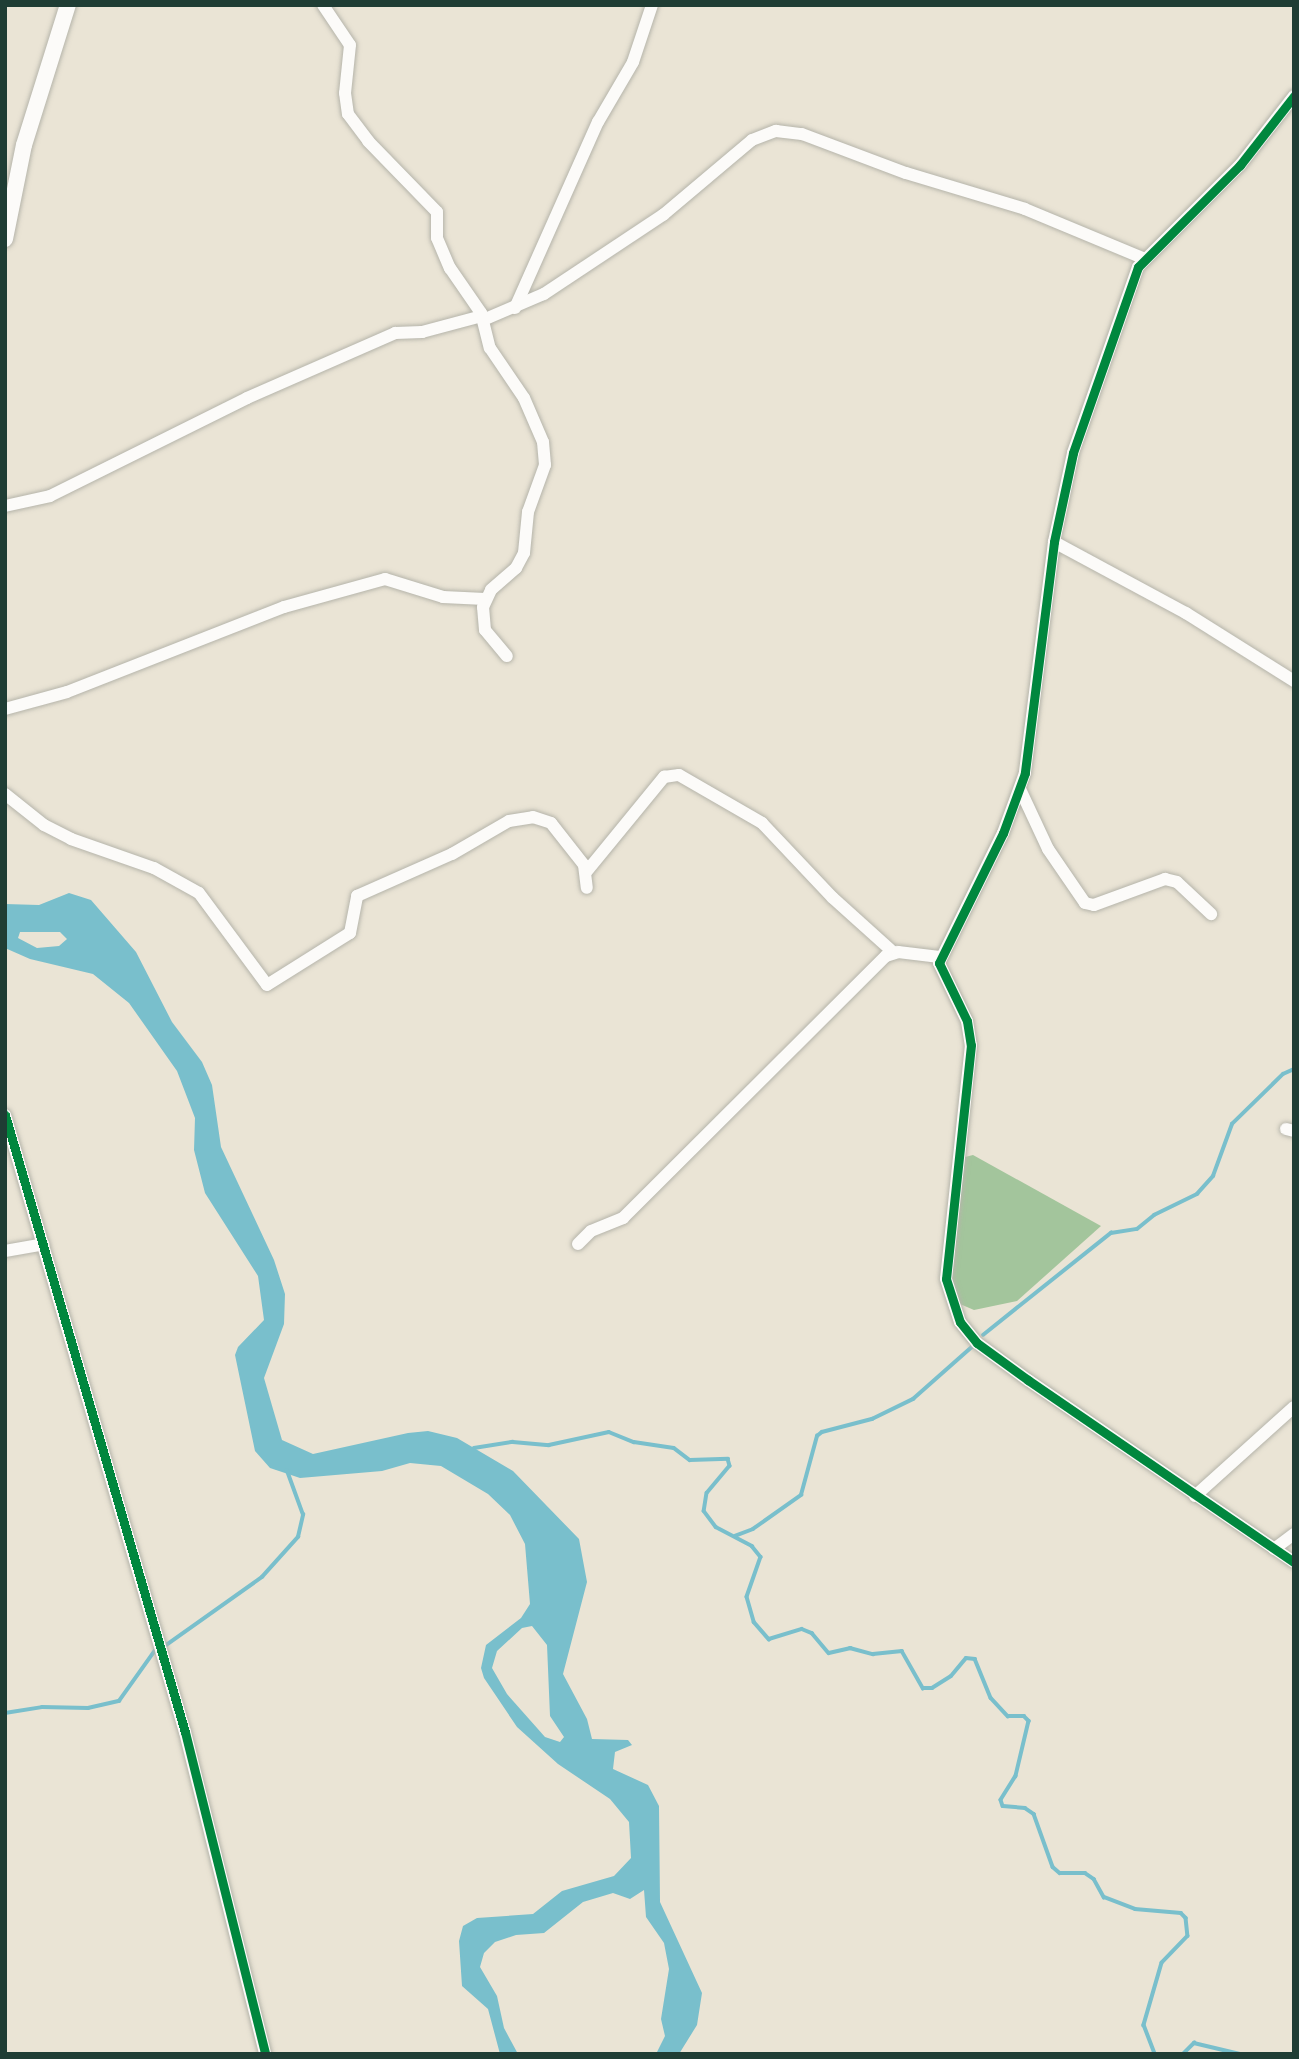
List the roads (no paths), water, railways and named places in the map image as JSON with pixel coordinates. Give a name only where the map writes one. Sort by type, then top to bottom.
[{"type":"street","points":[[5,239],[24,145],[68,5]]},
{"type":"street","points":[[323,5],[351,45],[345,93],[348,114],[368,141],[437,212],[437,238],[450,268],[483,318],[490,348],[519,390],[541,436],[545,465],[528,512],[521,562],[485,599],[485,630],[507,656]]},
{"type":"street","points":[[515,308],[598,122],[633,62],[652,5]]},
{"type":"street","points":[[1294,96],[1240,165],[1191,217],[1143,258],[1073,453],[1054,542],[1030,748],[1020,789],[940,957],[940,969],[967,1021],[971,1045],[946,1279],[955,1311],[984,1349],[1294,1562]]},
{"type":"street","points":[[5,506],[50,496],[247,398],[395,332],[422,332],[483,318],[544,295],[663,215],[752,140],[776,131],[802,134],[906,173],[1025,209],[1143,258]]},
{"type":"street","points":[[1054,542],[1186,613],[1294,681]]},
{"type":"street","points":[[5,709],[67,692],[284,607],[385,579],[443,597],[485,599]]},
{"type":"street","points":[[587,871],[664,778],[679,775],[762,823],[833,898],[894,953],[940,957]]},
{"type":"street","points":[[1020,789],[1048,849],[1085,903],[1094,905],[1165,878],[1177,882],[1211,914]]},
{"type":"street","points":[[5,794],[44,825],[71,839],[154,868],[199,893],[267,985],[350,933],[357,896],[452,854],[509,821],[533,817],[551,823],[587,871],[587,888]]},
{"type":"street","points":[[578,1244],[591,1231],[623,1218],[857,983],[894,953]]},
{"type":"street","points":[[5,1115],[186,1732],[265,2054]]},
{"type":"street","points":[[5,1251],[43,1244]]},
{"type":"street","points":[[1195,1496],[1294,1406]]},
{"type":"street","points":[[1274,1549],[1294,1534]]},
{"type":"water","points":[[69,893],[91,900],[136,952],[172,1022],[202,1062],[212,1085],[221,1147],[274,1260],[285,1294],[284,1324],[264,1378],[282,1440],[313,1454],[408,1433],[428,1431],[457,1438],[513,1471],[579,1539],[587,1582],[563,1674],[587,1719],[592,1739],[628,1740],[632,1745],[615,1752],[613,1769],[648,1785],[659,1806],[660,1902],[702,1993],[697,2025],[679,2054],[656,2054],[665,2036],[661,2019],[669,1969],[664,1943],[646,1917],[644,1890],[630,1899],[613,1893],[583,1902],[544,1933],[516,1935],[495,1942],[484,1953],[480,1967],[497,1996],[504,2028],[518,2054],[500,2054],[488,2009],[462,1986],[459,1941],[463,1926],[477,1918],[533,1914],[562,1891],[614,1876],[631,1858],[629,1822],[610,1799],[558,1764],[517,1727],[484,1678],[481,1668],[486,1645],[521,1618],[530,1604],[525,1544],[510,1515],[488,1494],[441,1466],[410,1463],[382,1471],[300,1478],[270,1468],[255,1451],[235,1355],[238,1347],[264,1320],[258,1276],[205,1193],[194,1150],[195,1118],[177,1071],[129,1003],[93,974],[30,959],[5,948],[5,904],[39,905]],"holes":[[[20,932],[60,932],[67,939],[59,946],[37,948],[18,938]],[[532,1626],[547,1645],[550,1716],[564,1737],[560,1742],[545,1737],[507,1694],[492,1668],[497,1651],[522,1628]]]},
{"type":"waterway","points":[[983,1335],[1111,1233],[1137,1229],[1154,1215],[1197,1194],[1213,1176],[1232,1124],[1283,1074],[1294,1069]]},
{"type":"waterway","points":[[735,1536],[753,1529],[801,1495],[817,1436],[822,1432],[872,1419],[913,1399],[972,1347]]},
{"type":"waterway","points":[[474,1448],[513,1442],[549,1445],[609,1432],[634,1442],[674,1448],[690,1460],[728,1459],[730,1466],[707,1493],[704,1511],[716,1527],[752,1546],[761,1557],[747,1597],[754,1622],[769,1639],[802,1629],[812,1633],[829,1653],[850,1648],[873,1654],[902,1651],[923,1688],[932,1688],[951,1676],[966,1658],[975,1659],[991,1698],[1008,1716],[1024,1716],[1029,1721],[1016,1776],[1001,1800],[1003,1806],[1025,1808],[1034,1814],[1053,1867],[1060,1873],[1085,1873],[1094,1879],[1104,1897],[1135,1909],[1181,1913],[1186,1918],[1188,1936],[1162,1963],[1144,2025],[1155,2054]]},
{"type":"waterway","points":[[165,1646],[262,1577],[298,1537],[303,1515],[287,1471]]},
{"type":"waterway","points":[[5,1713],[42,1707],[88,1708],[119,1701],[156,1649]]},
{"type":"waterway","points":[[1183,2054],[1194,2043],[1240,2054]]}]
